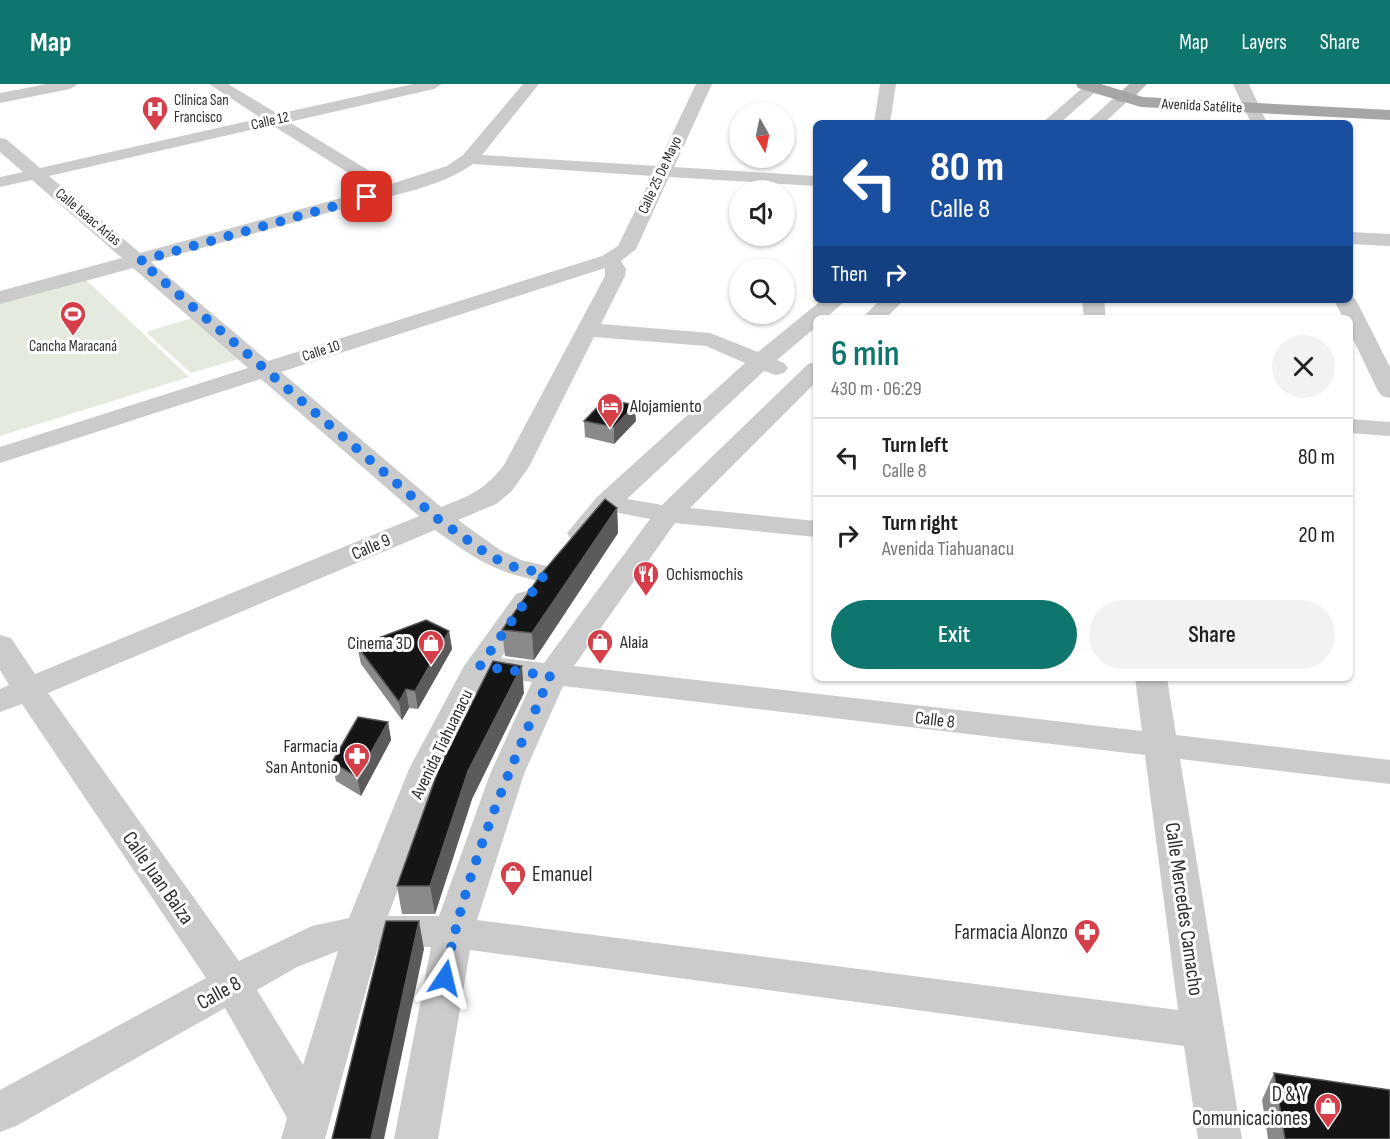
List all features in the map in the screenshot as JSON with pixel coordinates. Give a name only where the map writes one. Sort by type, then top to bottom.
[{"type":"main road","points":[[1123,98],[1139,84]]},
{"type":"main road","name":"Avenida Satélite","points":[[1091,85],[1123,98],[1141,102],[1256,116],[1390,115]]},
{"type":"street","points":[[0,98],[70,84]]},
{"type":"street","points":[[218,84],[390,191]]},
{"type":"street","name":"Calle 12","points":[[0,182],[434,84]]},
{"type":"street","points":[[0,298],[390,191],[453,170],[468,159],[531,84]]},
{"type":"street","name":"Calle 25 De Mayo","points":[[609,260],[626,249],[704,84]]},
{"type":"street","points":[[882,120],[888,84]]},
{"type":"street","points":[[1241,84],[1256,116]]},
{"type":"street","points":[[1053,120],[1091,85]]},
{"type":"street","points":[[1097,120],[1123,98]]},
{"type":"street","name":"Calle Isaac Arias","points":[[0,143],[438,519],[490,556],[511,566],[545,574]]},
{"type":"street","points":[[468,159],[813,181]]},
{"type":"street","points":[[1353,238],[1390,240]]},
{"type":"street","name":"Calle 9","points":[[14,695],[487,498],[502,486],[516,467],[615,276],[615,268],[609,260]]},
{"type":"street","name":"Calle 10","points":[[0,455],[609,260]]},
{"type":"street","name":"Avenida Tiahuanacu","points":[[817,315],[831,303]]},
{"type":"street","points":[[876,315],[890,303]]},
{"type":"street","points":[[1347,303],[1390,391]]},
{"type":"street","name":"Avenida Tiahuanacu","points":[[306,1127],[363,930],[426,770],[480,666],[545,574],[607,503],[760,362],[813,318]]},
{"type":"street","points":[[587,330],[710,340],[760,362],[813,375]]},
{"type":"street","points":[[416,1139],[453,933],[507,774],[550,676],[668,514],[813,375]]},
{"type":"street","points":[[1353,426],[1390,429]]},
{"type":"street","points":[[607,503],[668,514],[813,529]]},
{"type":"street","name":"Calle Juan Balza","points":[[0,645],[14,695],[233,985],[306,1127]]},
{"type":"street","name":"Calle 8","points":[[480,666],[550,676],[1390,772]]},
{"type":"street","name":"Calle Mercedes Camacho","points":[[1151,681],[1202,1031],[1220,1139]]},
{"type":"street","name":"Calle 8","points":[[0,1112],[283,956],[326,937],[363,930],[453,933],[1202,1031]]},
{"type":"shaded area","name":"Cancha Maracaná","points":[[81,275],[189,377],[0,436],[0,297]]},
{"type":"shaded area","points":[[195,317],[242,358],[191,373],[146,332]]},
{"type":"building","points":[[605,399],[635,405],[614,427],[584,421]]},
{"type":"building","points":[[605,499],[617,508],[532,633],[502,630],[542,573]]},
{"type":"building","points":[[426,620],[449,631],[415,691],[406,689],[399,702],[357,646]]},
{"type":"building","points":[[493,661],[522,666],[468,771],[430,886],[397,886],[439,768]]},
{"type":"building","points":[[358,717],[388,722],[357,777],[332,762]]},
{"type":"building","points":[[386,921],[419,921],[371,1139],[332,1139]]},
{"type":"building","points":[[1274,1073],[1390,1090],[1390,1139],[1285,1139]]},
{"type":"place","name":"Clínica San Francisco","points":[[155,132]]},
{"type":"place","name":"Cancha Maracaná","points":[[73,337]]},
{"type":"place","name":"Alojamiento","points":[[610,429]]},
{"type":"place","name":"Ochismochis","points":[[646,597]]},
{"type":"place","name":"Alaia","points":[[600,665]]},
{"type":"place","name":"Cinema 3D","points":[[431,666]]},
{"type":"place","name":"Farmacia San Antonio","points":[[357,779]]},
{"type":"place","name":"Emanuel","points":[[513,897]]},
{"type":"place","name":"Farmacia Alonzo","points":[[1087,955]]},
{"type":"place","name":"D & Y Comunicaciones","points":[[1328,1129]]},
{"type":"route","points":[[367,197],[140,261],[438,519],[490,556],[511,566],[545,574],[480,666],[550,676],[507,774],[453,933],[445,978]]}]
